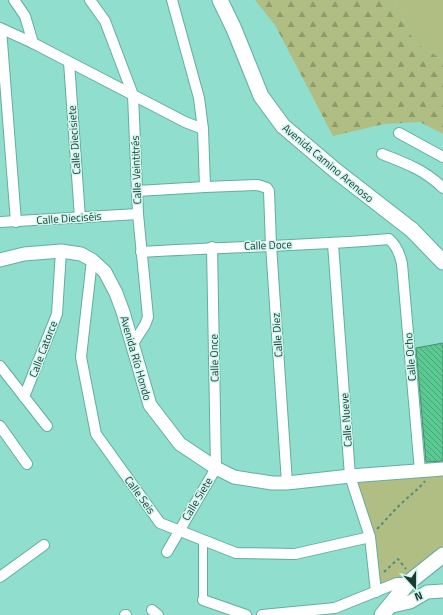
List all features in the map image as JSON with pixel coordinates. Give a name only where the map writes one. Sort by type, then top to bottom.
[{"type":"main road","name":"Avenida Camino Arenoso","points":[[220,0],[234,29],[261,96],[283,126],[336,171],[412,230],[443,262]]},
{"type":"main road","points":[[385,611],[409,578],[443,555]]},
{"type":"street","points":[[14,0],[25,16],[33,43]]},
{"type":"street","name":"Calle Veintitrés","points":[[90,0],[105,21],[133,94],[138,214],[148,317],[145,325],[132,345]]},
{"type":"street","points":[[137,191],[205,186],[203,129],[199,98],[172,0]]},
{"type":"street","points":[[16,222],[0,29],[33,43],[203,129]]},
{"type":"street","name":"Calle Diecisiete","points":[[69,62],[80,218]]},
{"type":"street","points":[[400,133],[443,156]]},
{"type":"street","points":[[382,154],[418,169],[443,188]]},
{"type":"street","name":"Calle Diez","points":[[205,186],[258,185],[267,188],[269,191],[271,245],[287,482]]},
{"type":"street","name":"Calle Dieciséis","points":[[0,222],[138,214]]},
{"type":"street","name":"Calle Doce","points":[[141,252],[271,245],[333,244],[389,239],[394,244]]},
{"type":"street","name":"Calle Nueve","points":[[333,244],[350,476],[370,537],[376,592]]},
{"type":"street","name":"Calle Ocho","points":[[394,244],[400,254],[402,264],[432,470]]},
{"type":"street","name":"Calle Once","points":[[212,248],[216,468]]},
{"type":"street","name":"Avenida Río Hondo","points":[[0,260],[24,254],[61,251],[81,254],[92,260],[105,272],[116,293],[123,312],[150,405],[180,444],[216,468],[234,477],[272,483],[432,470]]},
{"type":"street","name":"Calle Catorce","points":[[24,397],[57,314],[61,251]]},
{"type":"street","name":"Calle Seis","points":[[92,260],[81,358],[96,434],[160,523],[236,553],[295,554],[370,537]]},
{"type":"street","points":[[0,366],[47,426]]},
{"type":"street","points":[[0,426],[27,464]]},
{"type":"street","name":"Calle Siete","points":[[167,552],[216,468]]},
{"type":"street","points":[[202,540],[203,600],[246,615]]},
{"type":"street","points":[[0,577],[44,545]]},
{"type":"street","points":[[262,615],[335,608],[409,578]]},
{"type":"street","points":[[385,611],[410,602],[427,592],[443,591]]},
{"type":"path","points":[[370,537],[400,505],[419,490],[432,470]]},
{"type":"path","points":[[375,580],[398,559],[409,578]]},
{"type":"green space","points":[[255,0],[395,0],[414,42],[443,60],[443,134],[420,122],[384,124],[333,136],[275,25]]},
{"type":"green space","points":[[395,0],[443,0],[443,60],[414,42]]},
{"type":"green space","points":[[443,472],[443,546],[402,577],[380,586],[355,479]]},
{"type":"building","points":[[443,343],[443,461],[426,462],[416,348]]}]
